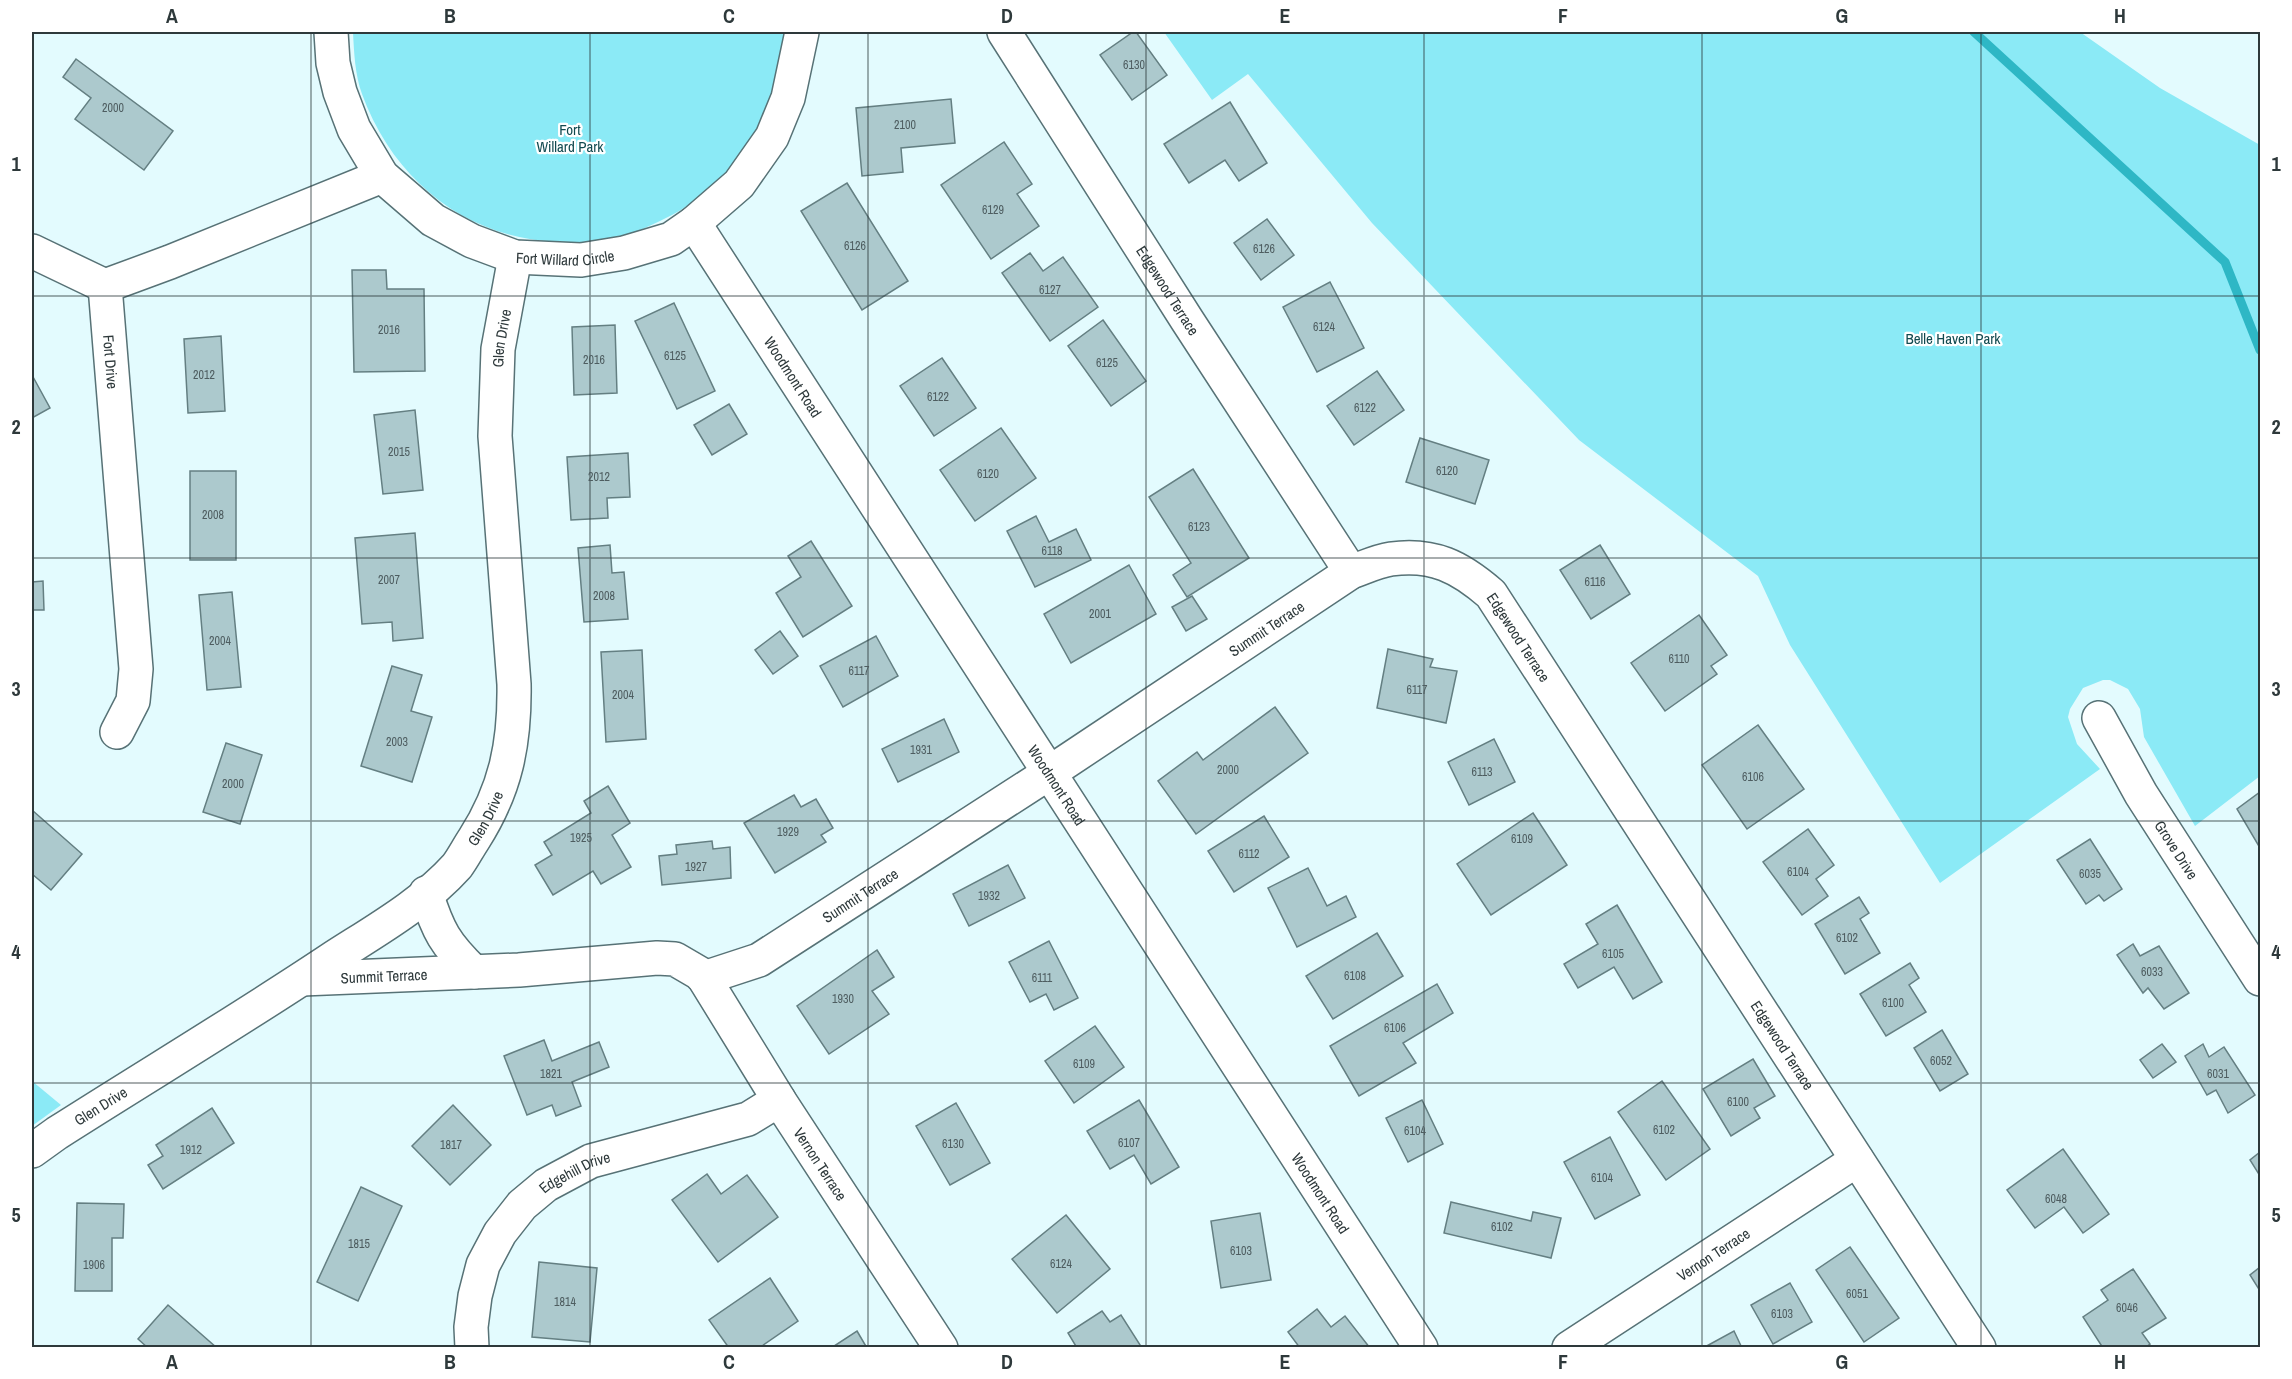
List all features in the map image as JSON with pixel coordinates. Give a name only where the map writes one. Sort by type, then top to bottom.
[{"type":"street","name":"Fort Willard Circle","points":[[331,32],[333,63],[339,92],[354,129],[382,176],[432,220],[472,241],[515,257],[581,260],[624,253],[671,239],[694,223],[739,184],[772,137],[794,80],[802,32]]},
{"type":"street","name":"Edgewood Terrace","points":[[1004,32],[1351,572],[1389,559],[1421,558],[1446,563],[1469,574],[1491,594],[1979,1347]]},
{"type":"street","points":[[32,251],[105,286],[382,176]]},
{"type":"street","name":"Woodmont Road","points":[[694,223],[1421,1347]]},
{"type":"street","name":"Glen Drive","points":[[32,1151],[57,1132],[301,979],[395,917],[457,865],[487,818],[498,794],[512,744],[514,717],[514,684],[495,436],[498,349],[515,257]]},
{"type":"street","name":"Fort Drive","points":[[105,286],[136,669],[134,701],[117,732]]},
{"type":"street","name":"Summit Terrace","points":[[301,979],[519,970],[657,958],[675,959],[704,978],[759,960],[1049,773],[1351,572]]},
{"type":"street","name":"Grove Drive","points":[[2100,718],[2140,794],[2260,979]]},
{"type":"street","points":[[426,893],[438,928],[449,947],[474,972]]},
{"type":"street","name":"Vernon Terrace","points":[[704,978],[779,1100],[941,1347]]},
{"type":"street","name":"Edgehill Drive","points":[[472,1347],[471,1327],[475,1296],[483,1265],[500,1233],[522,1205],[546,1185],[591,1161],[748,1119],[779,1100]]},
{"type":"street","name":"Vernon Terrace","points":[[1569,1347],[1857,1160]]},
{"type":"green space","name":"Fort Willard Park","points":[[353,32],[786,32],[773,101],[755,137],[724,176],[686,207],[652,225],[610,240],[578,243],[522,238],[491,229],[462,215],[436,198],[413,177],[392,152],[375,125],[362,94],[356,71]]},
{"type":"green space","name":"Belle Haven Park","points":[[1164,32],[2080,32],[2160,88],[2260,145],[2260,776],[2195,826],[2144,737],[2140,709],[2128,689],[2110,680],[2103,680],[2083,688],[2070,709],[2068,717],[2077,744],[2100,769],[1940,883],[1790,645],[1758,576],[1579,440],[1372,223],[1248,74],[1212,100]]},
{"type":"green space","points":[[32,1081],[61,1105],[32,1126]]},
{"type":"building","points":[[1136,32],[1167,75],[1132,100],[1100,55]]},
{"type":"building","points":[[76,59],[173,131],[144,170],[75,119],[91,98],[63,77]]},
{"type":"building","points":[[951,99],[955,143],[901,148],[903,172],[862,176],[856,108]]},
{"type":"building","points":[[1230,102],[1267,163],[1239,181],[1225,160],[1189,183],[1164,144]]},
{"type":"building","points":[[1004,142],[1032,184],[1017,194],[1039,226],[991,259],[941,185]]},
{"type":"building","points":[[847,183],[908,281],[862,310],[801,211]]},
{"type":"building","points":[[1267,219],[1294,255],[1261,280],[1234,243]]},
{"type":"building","points":[[1030,253],[1043,271],[1063,257],[1098,307],[1050,341],[1002,273]]},
{"type":"building","points":[[352,270],[386,270],[387,289],[424,289],[425,371],[354,372]]},
{"type":"building","points":[[1330,282],[1364,348],[1317,372],[1283,307]]},
{"type":"building","points":[[674,303],[715,391],[677,409],[635,321]]},
{"type":"building","points":[[1103,320],[1146,381],[1111,406],[1068,346]]},
{"type":"building","points":[[615,325],[617,393],[574,395],[572,327]]},
{"type":"building","points":[[221,336],[225,411],[188,413],[184,339]]},
{"type":"building","points":[[942,358],[976,408],[934,436],[900,386]]},
{"type":"building","points":[[1377,371],[1404,410],[1354,445],[1327,406]]},
{"type":"building","points":[[32,375],[50,408],[32,418]]},
{"type":"building","points":[[729,404],[747,434],[712,455],[694,425]]},
{"type":"building","points":[[415,410],[423,490],[383,494],[374,415]]},
{"type":"building","points":[[1001,428],[1036,478],[975,521],[940,470]]},
{"type":"building","points":[[1420,438],[1489,460],[1475,504],[1406,482]]},
{"type":"building","points":[[628,453],[630,497],[607,498],[608,518],[571,520],[567,457]]},
{"type":"building","points":[[1193,469],[1249,558],[1187,597],[1173,575],[1191,563],[1149,497]]},
{"type":"building","points":[[190,471],[236,471],[236,560],[190,560]]},
{"type":"building","points":[[1036,516],[1049,542],[1076,529],[1091,560],[1035,587],[1007,531]]},
{"type":"building","points":[[415,533],[423,638],[393,641],[392,622],[362,624],[355,538]]},
{"type":"building","points":[[811,541],[852,606],[803,637],[776,593],[801,577],[788,556]]},
{"type":"building","points":[[610,545],[612,573],[624,572],[628,619],[584,622],[578,548]]},
{"type":"building","points":[[1600,545],[1630,594],[1591,619],[1560,570]]},
{"type":"building","points":[[1129,565],[1156,614],[1071,663],[1044,614]]},
{"type":"building","points":[[43,581],[44,610],[32,610],[32,582]]},
{"type":"building","points":[[232,592],[241,687],[207,690],[199,595]]},
{"type":"building","points":[[1192,596],[1207,619],[1186,631],[1172,607]]},
{"type":"building","points":[[1699,615],[1727,655],[1711,666],[1717,674],[1665,711],[1631,663]]},
{"type":"building","points":[[780,631],[798,656],[773,674],[755,650]]},
{"type":"building","points":[[876,636],[898,676],[843,707],[820,666]]},
{"type":"building","points":[[1388,649],[1433,659],[1430,667],[1457,671],[1446,723],[1377,708]]},
{"type":"building","points":[[642,650],[646,739],[606,742],[601,652]]},
{"type":"building","points":[[392,666],[422,675],[411,711],[432,717],[412,782],[361,766]]},
{"type":"building","points":[[1275,707],[1308,753],[1196,834],[1158,781],[1197,752],[1203,760]]},
{"type":"building","points":[[944,719],[959,752],[898,782],[882,749]]},
{"type":"building","points":[[1758,725],[1804,789],[1747,829],[1702,765]]},
{"type":"building","points":[[1494,739],[1515,782],[1469,805],[1448,762]]},
{"type":"building","points":[[226,743],[262,755],[240,824],[203,812]]},
{"type":"building","points":[[608,786],[630,823],[612,835],[631,867],[601,884],[593,871],[553,895],[535,865],[552,855],[544,842],[591,813],[584,801]]},
{"type":"building","points":[[2260,792],[2260,848],[2237,809]]},
{"type":"building","points":[[794,795],[801,807],[816,799],[833,828],[821,835],[826,842],[775,873],[744,823]]},
{"type":"building","points":[[32,810],[82,854],[51,890],[32,874]]},
{"type":"building","points":[[1533,813],[1567,865],[1491,915],[1457,864]]},
{"type":"building","points":[[1264,816],[1289,857],[1234,892],[1208,851]]},
{"type":"building","points":[[1808,829],[1834,865],[1816,879],[1828,896],[1802,915],[1763,862]]},
{"type":"building","points":[[2090,839],[2122,889],[2104,901],[2099,895],[2086,904],[2057,860]]},
{"type":"building","points":[[712,841],[713,849],[730,847],[731,878],[662,885],[659,856],[677,854],[676,845]]},
{"type":"building","points":[[1008,865],[1025,898],[969,926],[953,894]]},
{"type":"building","points":[[1308,868],[1327,906],[1346,896],[1356,917],[1297,947],[1268,888]]},
{"type":"building","points":[[1859,897],[1869,913],[1860,919],[1880,953],[1845,974],[1815,924]]},
{"type":"building","points":[[1617,905],[1662,982],[1633,999],[1614,967],[1578,988],[1564,964],[1598,944],[1586,924]]},
{"type":"building","points":[[1377,933],[1403,976],[1333,1019],[1306,976]]},
{"type":"building","points":[[1049,941],[1078,998],[1054,1010],[1046,994],[1030,1002],[1009,962]]},
{"type":"building","points":[[2133,944],[2140,956],[2159,946],[2189,993],[2164,1009],[2148,988],[2143,993],[2117,955]]},
{"type":"building","points":[[877,950],[894,977],[872,991],[889,1014],[829,1054],[797,1006]]},
{"type":"building","points":[[1910,963],[1919,978],[1909,985],[1926,1012],[1886,1036],[1860,994]]},
{"type":"building","points":[[1437,984],[1453,1013],[1403,1043],[1416,1063],[1359,1096],[1330,1046]]},
{"type":"building","points":[[1095,1026],[1124,1067],[1074,1103],[1045,1061]]},
{"type":"building","points":[[1942,1030],[1968,1074],[1940,1091],[1914,1048]]},
{"type":"building","points":[[544,1040],[552,1061],[599,1042],[609,1067],[572,1082],[581,1106],[556,1116],[552,1105],[527,1115],[504,1056]]},
{"type":"building","points":[[2162,1044],[2176,1062],[2153,1078],[2140,1060]]},
{"type":"building","points":[[2203,1044],[2209,1057],[2224,1047],[2255,1095],[2228,1113],[2216,1090],[2207,1095],[2185,1056]]},
{"type":"building","points":[[1753,1059],[1775,1096],[1754,1108],[1760,1118],[1731,1136],[1703,1089]]},
{"type":"building","points":[[1662,1081],[1710,1149],[1666,1180],[1618,1112]]},
{"type":"building","points":[[1139,1100],[1179,1167],[1151,1184],[1134,1155],[1110,1169],[1087,1131]]},
{"type":"building","points":[[1422,1100],[1443,1144],[1408,1162],[1386,1118]]},
{"type":"building","points":[[956,1103],[990,1163],[950,1185],[916,1126]]},
{"type":"building","points":[[453,1105],[491,1145],[450,1185],[412,1146]]},
{"type":"building","points":[[212,1108],[234,1143],[163,1189],[148,1165],[163,1156],[156,1145]]},
{"type":"building","points":[[1610,1137],[1640,1195],[1595,1219],[1564,1162]]},
{"type":"building","points":[[2063,1149],[2109,1214],[2083,1233],[2064,1207],[2035,1228],[2007,1190]]},
{"type":"building","points":[[2260,1152],[2260,1176],[2250,1160]]},
{"type":"building","points":[[707,1174],[721,1194],[747,1175],[778,1217],[718,1262],[672,1200]]},
{"type":"building","points":[[361,1187],[402,1206],[358,1301],[317,1282]]},
{"type":"building","points":[[1451,1202],[1531,1221],[1533,1212],[1561,1218],[1551,1258],[1444,1233]]},
{"type":"building","points":[[77,1203],[124,1204],[123,1238],[112,1238],[112,1291],[75,1291]]},
{"type":"building","points":[[1260,1213],[1271,1280],[1221,1288],[1211,1221]]},
{"type":"building","points":[[1066,1215],[1110,1269],[1057,1313],[1012,1259]]},
{"type":"building","points":[[1850,1247],[1899,1318],[1864,1342],[1816,1270]]},
{"type":"building","points":[[539,1262],[597,1268],[590,1342],[532,1337]]},
{"type":"building","points":[[2260,1267],[2260,1291],[2250,1275]]},
{"type":"building","points":[[2133,1269],[2166,1318],[2142,1333],[2150,1344],[2145,1348],[2103,1348],[2083,1317],[2108,1300],[2101,1290]]},
{"type":"building","points":[[770,1278],[798,1321],[759,1348],[729,1348],[709,1320]]},
{"type":"building","points":[[1790,1283],[1812,1322],[1773,1344],[1751,1305]]},
{"type":"building","points":[[168,1305],[217,1348],[148,1348],[138,1339]]},
{"type":"building","points":[[1317,1309],[1331,1327],[1345,1316],[1370,1348],[1300,1348],[1288,1332]]},
{"type":"building","points":[[1102,1311],[1110,1322],[1121,1315],[1142,1348],[1077,1348],[1068,1333]]},
{"type":"building","points":[[857,1331],[867,1348],[831,1348]]},
{"type":"building","points":[[1734,1331],[1742,1348],[1703,1348]]},
{"type":"waterway","points":[[1974,32],[2225,262],[2260,350]]}]
